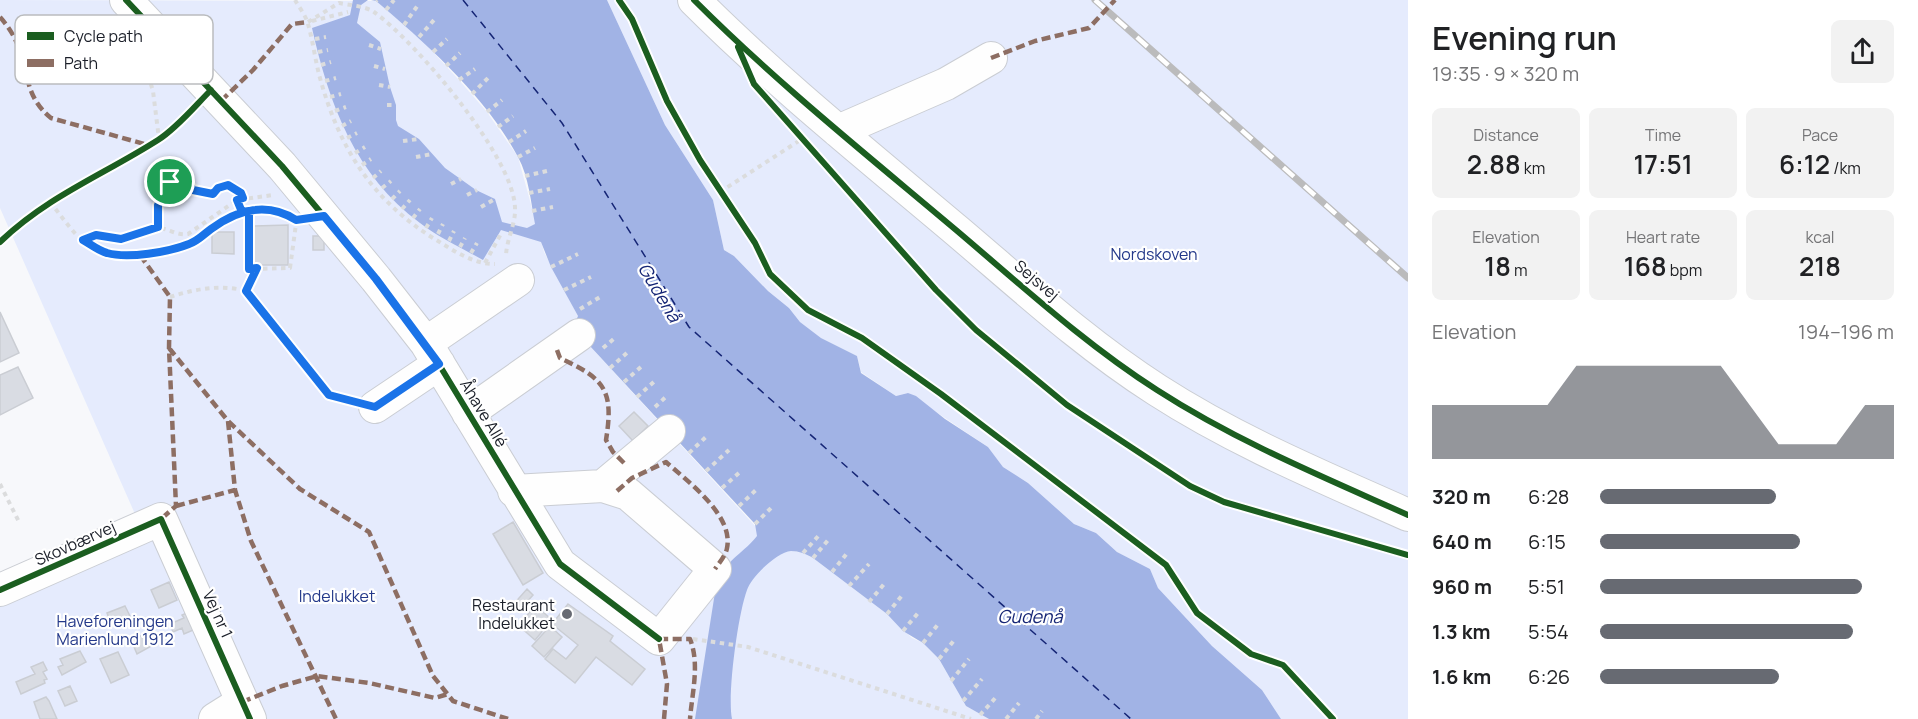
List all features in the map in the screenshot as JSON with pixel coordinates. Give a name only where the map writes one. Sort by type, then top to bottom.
[{"type":"street","name":"Åhave Allé","points":[[126,0],[140,15]]},
{"type":"street","name":"Sejsvej","points":[[694,0],[735,42],[1100,351],[1157,391],[1251,444],[1408,515]]},
{"type":"street","points":[[838,131],[946,84],[992,58]]},
{"type":"street","name":"Åhave Allé","points":[[205,84],[282,166],[310,218],[432,353],[560,564],[659,639],[715,569],[628,494],[603,486]]},
{"type":"street","points":[[375,407],[432,353],[518,280]]},
{"type":"street","points":[[468,413],[584,333]]},
{"type":"street","points":[[514,491],[603,486],[670,432]]},
{"type":"street","name":"Skovbærvej","points":[[0,590],[160,519]]},
{"type":"street","name":"Vej nr 1","points":[[160,519],[246,711]]},
{"type":"street","points":[[215,719],[246,711]]},
{"type":"path","points":[[295,0],[308,22],[318,72],[331,114],[347,150],[375,189],[414,225],[470,259],[485,264],[502,232]]},
{"type":"path","points":[[386,10],[394,0]]},
{"type":"path","points":[[308,22],[339,3],[372,10],[410,44],[447,87],[480,131],[507,177],[515,208],[507,246]]},
{"type":"path","points":[[404,25],[418,5]]},
{"type":"path","points":[[308,22],[348,12]]},
{"type":"path","points":[[419,37],[434,20]]},
{"type":"path","points":[[315,39],[326,37]]},
{"type":"path","points":[[433,52],[447,39]]},
{"type":"path","points":[[369,45],[381,49]]},
{"type":"path","points":[[318,52],[328,50]]},
{"type":"path","points":[[446,66],[460,53]]},
{"type":"path","points":[[321,65],[331,62]]},
{"type":"path","points":[[374,66],[385,69]]},
{"type":"path","points":[[459,80],[475,69]]},
{"type":"path","points":[[325,81],[336,78]]},
{"type":"path","points":[[472,94],[488,78]]},
{"type":"path","points":[[151,84],[159,140]]},
{"type":"path","points":[[379,86],[390,87]]},
{"type":"path","points":[[330,97],[341,94]]},
{"type":"path","points":[[487,112],[502,100]]},
{"type":"path","points":[[387,105],[396,105]]},
{"type":"path","points":[[335,111],[346,107]]},
{"type":"path","points":[[498,127],[513,116]]},
{"type":"path","points":[[342,126],[351,121]]},
{"type":"path","points":[[508,142],[526,130]]},
{"type":"path","points":[[797,130],[810,146]]},
{"type":"path","points":[[720,192],[803,138],[838,131]]},
{"type":"path","points":[[347,138],[357,133]]},
{"type":"path","points":[[403,141],[418,139]]},
{"type":"path","points":[[355,153],[365,147]]},
{"type":"path","points":[[518,157],[535,148]]},
{"type":"path","points":[[416,157],[432,154]]},
{"type":"path","points":[[362,165],[371,159]]},
{"type":"path","points":[[373,178],[381,171]]},
{"type":"path","points":[[525,176],[547,171]]},
{"type":"path","points":[[158,227],[158,205],[170,182],[183,176],[193,190],[213,194],[218,188],[228,185],[241,193],[243,198]]},
{"type":"path","points":[[451,184],[461,179]]},
{"type":"path","points":[[382,188],[391,181]]},
{"type":"path","points":[[529,193],[550,189]]},
{"type":"path","points":[[467,195],[477,190]]},
{"type":"path","points":[[392,199],[400,191]]},
{"type":"path","points":[[83,240],[96,235],[121,239],[158,227],[179,235],[188,234],[237,200],[266,194],[282,196]]},
{"type":"path","points":[[482,207],[495,199]]},
{"type":"path","points":[[237,200],[242,212]]},
{"type":"path","points":[[402,209],[410,200]]},
{"type":"path","points":[[50,202],[83,240],[108,253],[140,255],[189,244],[202,238],[212,228],[242,212],[249,211],[271,208],[310,218],[290,268],[249,269],[249,211]]},
{"type":"path","points":[[532,211],[553,207]]},
{"type":"path","points":[[413,218],[420,209]]},
{"type":"path","points":[[426,228],[432,218]]},
{"type":"path","points":[[438,234],[443,224]]},
{"type":"path","points":[[449,241],[454,231]]},
{"type":"path","points":[[460,247],[465,238]]},
{"type":"path","points":[[471,253],[477,243]]},
{"type":"path","points":[[551,267],[578,254]]},
{"type":"path","points":[[246,291],[257,268]]},
{"type":"path","points":[[564,290],[591,277]]},
{"type":"path","points":[[170,297],[211,287],[246,291],[329,395],[375,407]]},
{"type":"path","points":[[600,297],[584,333],[616,337]]},
{"type":"path","points":[[610,368],[628,352]]},
{"type":"path","points":[[624,382],[641,366]]},
{"type":"path","points":[[637,397],[657,379]]},
{"type":"path","points":[[668,395],[670,432],[707,436]]},
{"type":"path","points":[[706,471],[729,450]]},
{"type":"path","points":[[722,488],[739,473]]},
{"type":"path","points":[[0,484],[20,524]]},
{"type":"path","points":[[739,506],[756,490]]},
{"type":"path","points":[[755,524],[772,507]]},
{"type":"path","points":[[803,553],[821,532]]},
{"type":"path","points":[[813,558],[829,539]]},
{"type":"path","points":[[832,572],[848,552]]},
{"type":"path","points":[[849,586],[869,564]]},
{"type":"path","points":[[869,602],[885,583]]},
{"type":"path","points":[[887,614],[904,593]]},
{"type":"path","points":[[903,631],[918,613]]},
{"type":"path","points":[[923,643],[940,622]]},
{"type":"path","points":[[698,638],[748,647],[971,719]]},
{"type":"path","points":[[939,659],[956,638]]},
{"type":"path","points":[[951,681],[969,659]]},
{"type":"path","points":[[963,701],[982,679]]},
{"type":"path","points":[[980,715],[998,695]]},
{"type":"path","points":[[1006,719],[1019,703]]},
{"type":"path","points":[[1036,719],[1042,711]]},
{"type":"green space","name":"Indelukket","points":[[0,0],[376,1],[419,37],[459,80],[487,112],[518,157],[544,252],[578,316],[574,327],[576,331],[757,528],[793,551],[813,558],[887,614],[912,638],[923,643],[939,659],[966,706],[989,719],[0,719],[0,584],[135,514],[0,208]]},
{"type":"green space","name":"Nordskoven","points":[[607,0],[1408,0],[1408,719],[1281,719],[1262,690],[1212,646],[1158,588],[1150,569],[1117,552],[1096,533],[1074,524],[1028,483],[1003,467],[988,447],[908,393],[896,396],[861,372],[857,356],[821,338],[800,322],[789,308],[768,291],[734,256],[724,250],[713,200],[665,125]]},
{"type":"water","name":"Gudenå","points":[[353,0],[368,0],[361,5],[357,23],[380,42],[396,105],[398,126],[419,139],[445,168],[476,190],[495,199],[502,222],[527,228],[535,224],[527,181],[522,165],[505,135],[473,93],[454,73],[376,1],[371,0],[607,0],[665,125],[713,200],[724,250],[734,256],[768,291],[789,308],[800,322],[821,338],[857,356],[861,373],[896,396],[908,393],[916,396],[945,419],[988,447],[1003,467],[1028,483],[1074,524],[1096,533],[1117,552],[1150,569],[1158,588],[1212,646],[1262,690],[1281,719],[989,719],[966,706],[939,659],[923,643],[903,631],[887,614],[813,558],[791,551],[785,552],[765,566],[747,590],[734,654],[731,692],[732,719],[695,719],[716,586],[729,563],[757,536],[755,524],[576,331],[573,327],[578,316],[551,267],[541,242],[501,230],[483,260],[427,228],[397,204],[378,183],[348,136],[327,84],[312,28],[350,15]]},
{"type":"building","points":[[288,225],[288,265],[252,265],[252,226]]},
{"type":"building","points":[[212,232],[234,232],[234,254],[212,253]]},
{"type":"building","points":[[313,236],[324,236],[324,250],[313,250]]},
{"type":"building","points":[[0,312],[19,353],[0,362]]},
{"type":"building","points":[[18,367],[33,398],[0,415],[0,375]]},
{"type":"building","points":[[634,412],[648,426],[633,441],[619,426]]},
{"type":"building","points":[[513,522],[543,573],[523,585],[493,534]]},
{"type":"building","points":[[169,582],[177,600],[159,608],[151,590]]},
{"type":"building","points":[[527,589],[533,595],[518,612],[511,607]]},
{"type":"building","points":[[568,604],[613,636],[610,641],[645,669],[632,685],[596,657],[575,683],[545,659],[553,649],[566,659],[578,645],[552,624]]},
{"type":"building","points":[[535,605],[552,620],[535,640],[519,626]]},
{"type":"building","points":[[125,606],[130,616],[111,624],[107,613]]},
{"type":"building","points":[[189,612],[198,628],[184,634],[182,628],[173,632],[170,624],[184,618],[182,615]]},
{"type":"building","points":[[550,626],[562,637],[544,657],[532,646]]},
{"type":"building","points":[[148,633],[155,644],[137,654],[131,640]]},
{"type":"building","points":[[80,651],[86,662],[62,675],[58,667],[63,665],[60,659]]},
{"type":"building","points":[[118,652],[129,675],[111,683],[100,659]]},
{"type":"building","points":[[43,662],[47,670],[43,672],[47,679],[44,680],[45,683],[21,694],[16,682],[35,674],[31,667]]},
{"type":"building","points":[[70,686],[77,701],[65,706],[58,691]]},
{"type":"building","points":[[46,697],[57,719],[40,719],[34,702]]},
{"type":"ferry route","points":[[463,0],[562,123],[689,327],[1131,719]]},
{"type":"railway","points":[[1095,0],[1408,278]]},
{"type":"marked path","points":[[991,58],[1035,41],[1089,28],[1115,0]]},
{"type":"marked path","points":[[0,17],[15,40]]},
{"type":"marked path","points":[[221,101],[253,70],[292,24],[308,22]]},
{"type":"marked path","points":[[29,84],[36,102],[51,118],[148,145]]},
{"type":"marked path","points":[[140,255],[170,297],[169,348],[176,506],[161,519]]},
{"type":"marked path","points":[[169,348],[228,421],[300,489],[369,532],[433,676],[453,701],[508,719]]},
{"type":"marked path","points":[[557,350],[560,358],[587,373],[603,388],[609,409],[606,440],[613,452],[627,466]]},
{"type":"marked path","points":[[228,421],[235,490],[251,541],[336,719]]},
{"type":"marked path","points":[[617,491],[632,478],[666,462],[707,500],[723,523],[727,536],[727,548],[715,569]]},
{"type":"marked path","points":[[176,506],[235,490]]},
{"type":"marked path","points":[[664,719],[667,684],[659,639],[690,639],[695,668],[690,719]]},
{"type":"marked path","points":[[242,702],[282,686],[317,676],[369,683],[435,698],[448,694]]},
{"type":"cycle path","points":[[126,0],[140,15]]},
{"type":"cycle path","points":[[619,0],[632,19],[667,101],[700,160],[755,243],[770,274],[808,310],[862,338],[941,394],[1166,565],[1197,613],[1251,654],[1283,665],[1333,719]]},
{"type":"cycle path","points":[[694,0],[822,118],[1054,313],[1130,372],[1187,408],[1249,442],[1408,515]]},
{"type":"cycle path","points":[[738,47],[754,84],[936,290],[976,330],[1067,405],[1190,486],[1224,502],[1408,555]]},
{"type":"cycle path","points":[[205,84],[282,166],[426,343],[560,564],[659,639]]},
{"type":"cycle path","points":[[0,242],[18,226],[57,199],[165,135],[211,90]]},
{"type":"cycle path","points":[[0,590],[161,519],[250,719]]},
{"type":"place","name":"Restaurant Indelukket","points":[[567,614]]},
{"type":"route","points":[[170,182],[158,205],[158,227],[121,239],[110,235],[96,235],[83,240],[108,253],[140,255],[189,244],[202,238],[212,228],[242,212],[255,210],[271,208],[296,220],[324,216],[426,343],[439,364],[375,407],[329,395],[246,291],[257,268],[249,269],[249,211],[242,212],[237,200],[243,198],[241,193],[228,185],[218,188],[213,194],[193,190],[183,176],[170,182]]},
{"type":"park label","name":"Haveforeningen Marienlund 1912","points":[[115,630]]}]
